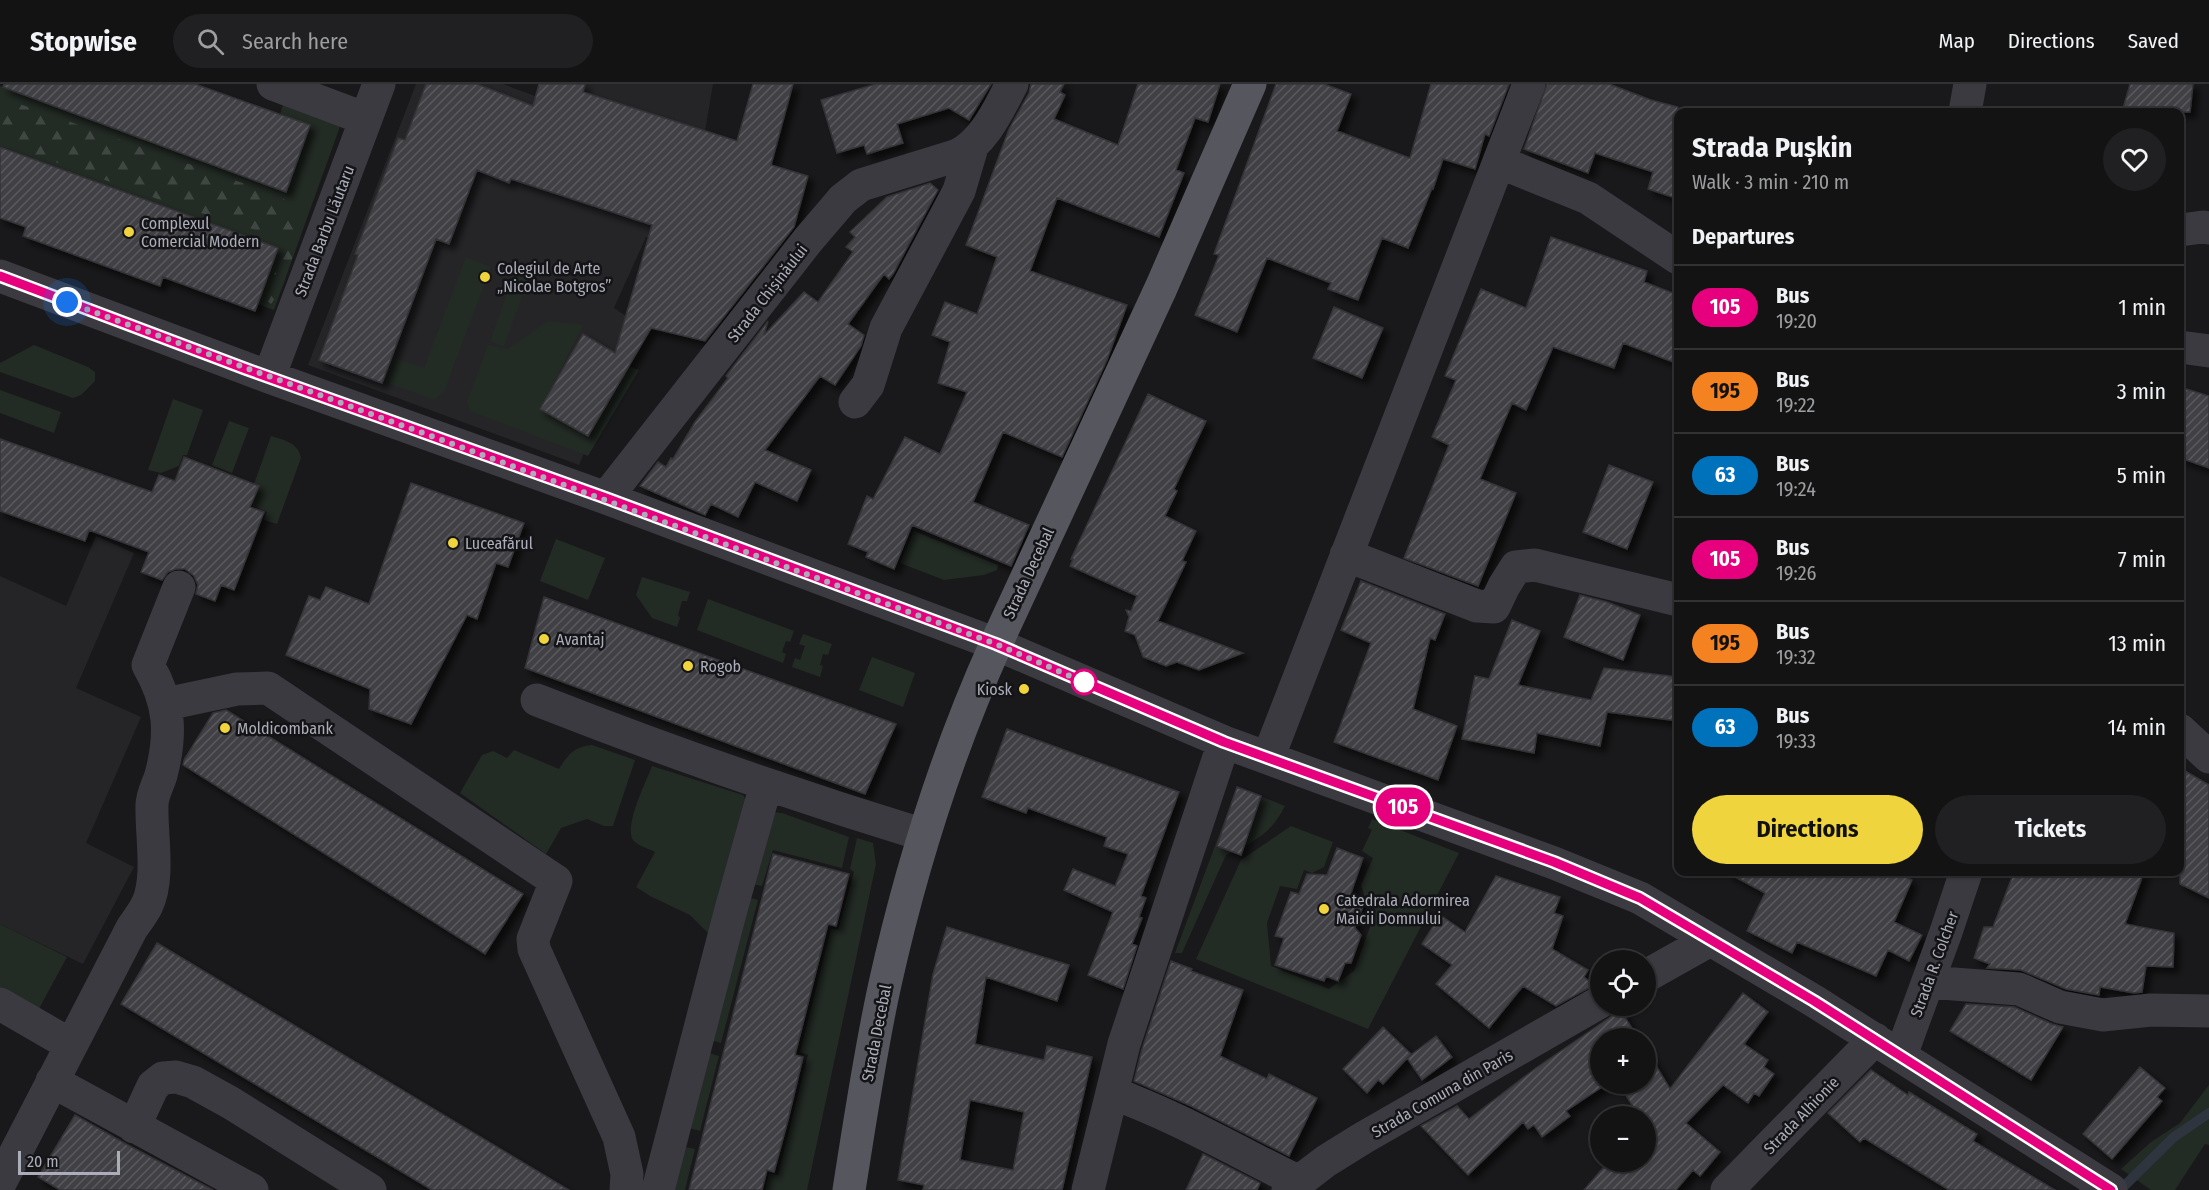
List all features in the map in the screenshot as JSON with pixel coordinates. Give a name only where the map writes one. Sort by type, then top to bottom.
[{"type":"main road","name":"Strada Decebal","points":[[849,1190],[882,997],[898,925],[924,835],[969,702],[1161,288],[1250,84]]},
{"type":"street","points":[[273,84],[366,119]]},
{"type":"street","name":"Strada Barbu Lăutaru","points":[[269,377],[379,84]]},
{"type":"street","name":"Strada Chișinăului","points":[[855,402],[868,385],[886,328],[959,191],[972,147],[994,118],[1012,84]]},
{"type":"street","points":[[1268,758],[1530,84]]},
{"type":"street","points":[[1966,108],[1970,84]]},
{"type":"street","name":"Strada Chișinăului","points":[[606,498],[808,240],[843,199],[861,185],[958,155],[972,147]]},
{"type":"street","points":[[1499,162],[1588,198],[1674,255]]},
{"type":"street","points":[[0,276],[996,644],[1224,742],[1554,862],[1640,898],[1888,1047],[2104,1186]]},
{"type":"street","points":[[2184,348],[2209,351]]},
{"type":"street","points":[[1347,555],[1477,606],[1494,607],[1516,567],[1535,565],[1674,599]]},
{"type":"street","points":[[0,1183],[132,928],[148,904],[153,877],[152,802],[161,776],[169,738],[166,704],[148,665],[179,587]]},
{"type":"street","points":[[166,704],[237,689],[268,688],[556,881],[533,939],[534,949],[619,1137],[627,1174],[626,1190]]},
{"type":"street","points":[[537,700],[766,785],[924,835]]},
{"type":"street","points":[[2184,734],[2209,757]]},
{"type":"street","points":[[1088,1190],[1124,1044],[1224,742]]},
{"type":"street","points":[[658,1190],[730,913],[766,785]]},
{"type":"street","name":"Strada R. Colcher","points":[[1888,1047],[1928,982],[1965,876]]},
{"type":"street","points":[[1656,970],[1710,940]]},
{"type":"street","points":[[1928,982],[2019,989],[2060,1007],[2103,1015],[2151,1010],[2209,1011]]},
{"type":"street","points":[[0,1004],[71,1045]]},
{"type":"street","name":"Strada Comuna din Paris","points":[[1293,1186],[1363,1138],[1590,1008]]},
{"type":"street","name":"Strada Alhionie","points":[[1727,1190],[1888,1047]]},
{"type":"street","points":[[134,1127],[153,1086],[163,1077],[176,1077],[193,1082],[231,1103],[370,1190]]},
{"type":"street","points":[[52,1081],[252,1190]]},
{"type":"street","points":[[1112,1093],[1181,1122],[1293,1186]]},
{"type":"shaded area","name":"Colegiul de Arte „Nicolae Botgros”","points":[[416,84],[503,84],[535,96],[539,84],[713,84],[686,245],[646,237],[614,308],[638,324],[579,465],[308,365]]},
{"type":"shaded area","points":[[96,536],[134,553],[76,688],[141,717],[86,843],[134,867],[83,964],[0,924],[0,576],[66,606]]},
{"type":"green space","points":[[0,86],[286,192],[310,125],[280,115],[284,101],[342,121],[274,310],[257,304],[278,248],[0,146]]},
{"type":"green space","points":[[0,97],[282,197],[300,215],[300,236],[281,290],[271,304],[265,299],[278,264],[282,242],[272,235],[166,202],[0,142]]},
{"type":"green space","points":[[466,257],[491,267],[444,392],[434,400],[383,381],[392,357],[424,368]]},
{"type":"green space","points":[[514,275],[528,280],[504,347],[490,341]]},
{"type":"green space","points":[[548,321],[583,325],[541,409],[587,436],[628,366],[639,370],[588,456],[470,411],[467,402],[488,345],[508,349]]},
{"type":"green space","points":[[34,345],[88,367],[95,372],[95,381],[81,395],[73,398],[0,372],[0,363]]},
{"type":"green space","points":[[0,390],[61,412],[54,433],[0,413]]},
{"type":"green space","points":[[173,399],[203,410],[187,455],[183,455],[179,466],[161,473],[148,470]]},
{"type":"green space","points":[[229,421],[249,428],[232,473],[212,465]]},
{"type":"green space","points":[[271,436],[294,446],[301,458],[277,524],[264,520],[267,512],[252,506],[258,486],[254,484]]},
{"type":"green space","points":[[914,531],[998,565],[997,570],[984,575],[944,580],[900,563]]},
{"type":"green space","points":[[556,539],[605,558],[588,600],[540,581]]},
{"type":"green space","points":[[642,577],[690,592],[687,601],[682,601],[677,627],[652,618],[636,595]]},
{"type":"green space","points":[[708,599],[794,631],[790,642],[786,641],[782,652],[786,654],[783,663],[697,630]]},
{"type":"green space","points":[[803,634],[832,644],[828,655],[823,654],[820,677],[792,667],[795,658],[800,660],[805,646],[799,644]]},
{"type":"green space","points":[[872,657],[915,673],[903,707],[859,690]]},
{"type":"green space","points":[[592,745],[635,760],[613,826],[604,826],[587,819],[561,828],[546,854],[460,793],[482,755],[493,751],[507,758],[514,750],[559,769],[572,752]]},
{"type":"green space","points":[[652,766],[743,795],[748,804],[713,938],[690,915],[636,887],[655,852],[636,843],[631,835],[633,816]]},
{"type":"green space","points":[[1237,787],[1285,806],[1274,824],[1261,836],[1226,855],[1182,953],[1175,953]]},
{"type":"green space","points":[[772,812],[782,813],[849,837],[842,868],[773,850],[762,886],[747,883]]},
{"type":"green space","points":[[1372,819],[1459,853],[1368,1029],[1196,959],[1241,860],[1291,826],[1333,842],[1324,867],[1312,873],[1304,870],[1297,889],[1280,886],[1267,923],[1271,966],[1329,989],[1354,971],[1372,921],[1361,885],[1373,858],[1362,851],[1372,830],[1368,828]]},
{"type":"green space","points":[[857,838],[873,843],[876,864],[807,1190],[765,1190],[769,1174],[778,1175],[808,1055],[800,1052],[831,929],[838,930],[854,872],[850,869]]},
{"type":"green space","points":[[744,896],[758,900],[721,1043],[707,1039]]},
{"type":"green space","points":[[0,924],[67,957],[35,1016],[0,995]]},
{"type":"green space","points":[[705,1052],[719,1056],[700,1131],[686,1127]]},
{"type":"green space","points":[[2209,1085],[2209,1145],[2205,1144],[2175,1190],[2151,1190],[2121,1169],[2151,1142],[2180,1123]]},
{"type":"green space","points":[[681,1146],[695,1149],[685,1190],[669,1190]]},
{"type":"building","points":[[4,84],[195,84],[310,125],[286,192],[3,87]]},
{"type":"building","points":[[426,84],[477,84],[533,106],[539,84],[585,84],[583,92],[737,141],[753,84],[793,84],[771,165],[808,176],[794,227],[705,341],[651,328],[588,436],[540,409],[583,334],[615,353],[652,225],[511,179],[509,183],[477,170],[449,244],[436,239],[382,383],[319,360],[398,138],[405,140]]},
{"type":"building","points":[[876,84],[991,84],[969,120],[949,108],[897,124],[903,143],[867,154],[864,145],[837,153],[821,100]]},
{"type":"building","points":[[1031,84],[1064,84],[1060,92],[1065,95],[1054,119],[1118,145],[1138,84],[1220,84],[1208,122],[1195,118],[1176,170],[1184,173],[1159,237],[1057,198],[1030,271],[1127,305],[1107,360],[1062,457],[1003,432],[973,502],[1029,525],[1011,566],[912,525],[894,569],[866,557],[868,552],[848,544],[867,496],[873,499],[905,437],[940,454],[967,392],[938,383],[950,342],[932,335],[945,302],[977,314],[997,257],[966,245],[1009,129],[1029,93]]},
{"type":"building","points":[[1276,84],[1324,84],[1351,94],[1337,131],[1410,158],[1431,84],[1509,84],[1489,136],[1485,134],[1475,169],[1443,159],[1408,248],[1382,238],[1358,300],[1328,289],[1331,283],[1267,258],[1237,332],[1195,315],[1219,255],[1214,254]]},
{"type":"building","points":[[1547,84],[1609,84],[1651,100],[1678,107],[1674,108],[1674,198],[1648,189],[1653,172],[1595,153],[1588,173],[1524,149]]},
{"type":"building","points":[[2130,84],[2193,84],[2190,112],[2184,112],[2184,108],[2123,108]]},
{"type":"building","name":"Complexul Comercial Modern","points":[[0,147],[278,248],[255,311],[163,277],[160,286],[23,236],[26,227],[0,218]]},
{"type":"building","points":[[930,183],[938,190],[893,274],[889,279],[884,274],[848,324],[864,335],[861,346],[835,385],[820,376],[765,450],[811,470],[797,501],[755,482],[738,517],[711,504],[705,515],[640,486],[658,462],[666,467],[671,458],[673,459],[695,422],[728,378],[726,376],[768,321],[764,335],[804,292],[818,302],[853,252],[846,247],[855,237],[850,232],[887,197]]},
{"type":"building","points":[[1551,237],[1647,271],[1644,282],[1674,293],[1674,362],[1623,343],[1614,368],[1553,347],[1526,410],[1512,403],[1480,479],[1516,493],[1478,586],[1404,558],[1449,445],[1432,437],[1456,380],[1445,376],[1481,289],[1526,308]]},
{"type":"building","points":[[1334,307],[1383,328],[1362,378],[1313,358]]},
{"type":"building","points":[[2184,388],[2209,396],[2209,468],[2184,459]]},
{"type":"building","points":[[1148,394],[1206,421],[1174,489],[1177,491],[1165,516],[1196,531],[1182,561],[1186,562],[1158,621],[1243,653],[1199,670],[1177,662],[1166,666],[1143,657],[1135,635],[1125,631],[1129,617],[1126,610],[1131,611],[1137,596],[1070,566],[1073,559],[1071,559]]},
{"type":"building","points":[[0,439],[152,492],[159,475],[175,481],[184,457],[259,486],[250,507],[264,512],[234,590],[221,585],[215,601],[196,594],[198,585],[194,576],[185,569],[168,572],[162,580],[141,572],[149,552],[89,530],[85,541],[0,511]]},
{"type":"building","points":[[1609,465],[1653,482],[1627,549],[1583,532]]},
{"type":"building","points":[[411,483],[524,523],[508,567],[496,563],[477,619],[467,615],[411,724],[369,709],[370,689],[286,655],[309,596],[320,600],[326,587],[369,604]]},
{"type":"building","points":[[1361,581],[1445,614],[1435,640],[1430,638],[1413,709],[1457,726],[1438,780],[1334,742],[1371,643],[1341,630]]},
{"type":"building","points":[[1580,595],[1607,602],[1640,615],[1623,660],[1564,637]]},
{"type":"building","points":[[544,597],[896,724],[865,794],[525,668]]},
{"type":"building","points":[[1512,620],[1540,631],[1518,685],[1591,700],[1604,668],[1674,677],[1674,720],[1607,712],[1600,746],[1537,733],[1534,753],[1462,739],[1475,676],[1489,679]]},
{"type":"building","points":[[226,710],[523,894],[485,954],[183,765],[213,713]]},
{"type":"building","points":[[1007,729],[1179,792],[1141,896],[1146,898],[1139,917],[1142,918],[1132,944],[1137,946],[1123,989],[1088,975],[1113,912],[1064,890],[1073,869],[1115,886],[1128,854],[1104,846],[1107,837],[1028,808],[1026,813],[982,797]]},
{"type":"building","points":[[2184,770],[2209,785],[2209,898],[2180,884],[2180,876],[2184,876]]},
{"type":"building","points":[[1237,787],[1261,796],[1241,855],[1217,846]]},
{"type":"building","name":"Catedrala Adormirea Maicii Domnului","points":[[1337,848],[1363,858],[1350,896],[1365,901],[1355,928],[1361,935],[1351,963],[1345,963],[1338,981],[1326,976],[1324,981],[1275,965],[1284,938],[1275,936],[1291,892],[1299,894],[1307,874],[1327,875]]},
{"type":"building","points":[[773,854],[849,874],[836,926],[828,924],[795,1055],[803,1057],[788,1120],[774,1172],[767,1170],[762,1190],[689,1190]]},
{"type":"building","points":[[1496,876],[1560,897],[1554,913],[1563,916],[1552,949],[1588,970],[1584,977],[1590,982],[1590,987],[1556,1006],[1523,986],[1489,1028],[1436,984],[1452,965],[1422,944],[1440,915],[1465,932]]},
{"type":"building","points":[[1733,876],[1903,876],[1912,880],[1894,922],[1922,935],[1909,961],[1888,950],[1876,976],[1797,942],[1792,953],[1747,931],[1765,893]]},
{"type":"building","points":[[2012,876],[2143,876],[2125,924],[2174,933],[2173,967],[2146,966],[2142,992],[2134,993],[2100,987],[2099,995],[2066,989],[2021,970],[1987,968],[1990,964],[1974,958],[1984,927],[1993,927]]},
{"type":"building","points":[[947,927],[1069,965],[1057,1001],[986,977],[975,1044],[1044,1060],[1047,1046],[1092,1057],[1062,1190],[923,1190],[924,1185],[898,1180],[933,974]],"holes":[[[970,1100],[1024,1112],[1013,1170],[960,1160]]]},
{"type":"building","points":[[157,943],[569,1190],[432,1190],[121,1004]]},
{"type":"building","points":[[1171,961],[1192,969],[1191,971],[1243,990],[1220,1056],[1267,1079],[1269,1074],[1317,1098],[1289,1156],[1191,1106],[1134,1081]]},
{"type":"building","points":[[1743,993],[1768,1012],[1744,1044],[1768,1060],[1764,1067],[1774,1074],[1759,1096],[1754,1093],[1748,1103],[1723,1085],[1686,1123],[1720,1152],[1700,1176],[1693,1170],[1676,1190],[1584,1190],[1600,1172],[1656,1172],[1656,1106],[1633,1106],[1625,1094],[1656,1094],[1656,1066],[1670,1089]]},
{"type":"building","points":[[1966,1004],[2014,1007],[2063,1027],[2031,1080],[1950,1031]]},
{"type":"building","points":[[1624,1016],[1632,1028],[1594,1028],[1609,1018]]},
{"type":"building","points":[[1383,1027],[1411,1054],[1383,1084],[1378,1080],[1367,1093],[1343,1069]]},
{"type":"building","points":[[1590,1031],[1592,1094],[1566,1111],[1570,1116],[1542,1137],[1534,1125],[1528,1129],[1523,1122],[1468,1175],[1421,1126],[1457,1106],[1469,1119],[1536,1068]]},
{"type":"building","points":[[1436,1036],[1452,1057],[1422,1080],[1407,1058]]},
{"type":"building","points":[[2140,1067],[2165,1088],[2157,1097],[2162,1101],[2112,1159],[2083,1134]]},
{"type":"building","points":[[1871,1070],[1908,1095],[1909,1092],[1977,1134],[1973,1141],[2055,1190],[1949,1190],[1864,1138],[1860,1142],[1828,1113]]},
{"type":"building","points":[[75,1115],[213,1190],[60,1190],[38,1177]]},
{"type":"building","points":[[1203,1154],[1260,1183],[1257,1190],[1186,1190]]},
{"type":"waterway","points":[[2120,1190],[2174,1137],[2209,1113]]},
{"type":"bus line","name":"105","points":[[0,276],[246,369],[606,498],[996,644],[1224,742],[1554,862],[1640,898],[1814,1001],[2111,1190]]},
{"type":"place","name":"Complexul Comercial Modern","points":[[129,232]]},
{"type":"place","name":"Colegiul de Arte „Nicolae Botgros”","points":[[485,277]]},
{"type":"place","name":"Luceafărul","points":[[453,543]]},
{"type":"place","name":"Аvantaj","points":[[544,639]]},
{"type":"place","name":"Rogob","points":[[688,666]]},
{"type":"place","name":"Kiosk","points":[[1024,689]]},
{"type":"place","name":"Moldicombank","points":[[225,728]]},
{"type":"place","name":"Catedrala Adormirea Maicii Domnului","points":[[1324,909]]},
{"type":"route","points":[[67,302],[606,498],[996,644],[1084,682]]}]
